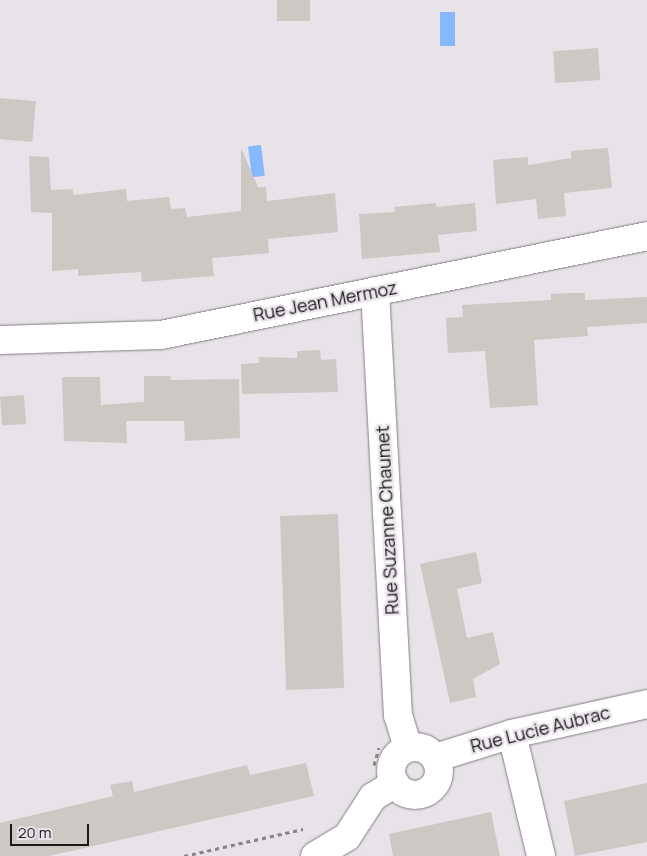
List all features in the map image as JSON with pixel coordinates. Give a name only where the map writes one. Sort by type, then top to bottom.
[{"type":"street","name":"Rue Jean Mermoz","points":[[0,340],[161,334],[647,236]]},
{"type":"street","name":"Rue Suzanne Chaumet","points":[[375,291],[398,715],[408,748]]},
{"type":"street","name":"Rue Lucie Aubrac","points":[[435,758],[512,734],[647,704]]},
{"type":"street","points":[[512,734],[541,856]]},
{"type":"street","points":[[408,748],[423,748],[435,758],[438,774],[436,782],[424,793],[408,794],[395,784],[392,762],[408,748]]},
{"type":"street","points":[[315,856],[347,837],[374,798],[395,784]]},
{"type":"water","points":[[440,12],[455,12],[455,46],[440,46]]},
{"type":"water","points":[[261,145],[265,176],[252,177],[248,147]]},
{"type":"building","points":[[277,0],[310,0],[310,21],[277,21]]},
{"type":"building","points":[[598,48],[600,80],[555,83],[553,51]]},
{"type":"building","points":[[0,98],[36,101],[32,142],[0,139]]},
{"type":"building","points":[[241,148],[258,187],[266,187],[267,201],[335,193],[338,232],[268,239],[269,253],[212,258],[214,276],[142,282],[141,272],[78,276],[78,269],[52,271],[52,213],[31,212],[29,156],[49,157],[51,190],[73,189],[73,195],[126,189],[127,201],[169,197],[171,209],[185,208],[187,217],[241,211]]},
{"type":"building","points":[[608,148],[612,188],[564,193],[566,216],[538,219],[536,199],[496,204],[493,160],[528,157],[528,165],[571,158],[571,151]]},
{"type":"building","points":[[436,203],[436,207],[475,203],[477,231],[438,235],[440,252],[362,259],[359,214],[395,212],[394,207]]},
{"type":"building","points":[[585,293],[585,300],[647,297],[647,323],[587,327],[588,336],[534,340],[538,405],[490,408],[485,351],[448,353],[446,318],[463,317],[462,305],[551,300],[551,294]]},
{"type":"building","points":[[320,350],[321,360],[336,359],[338,392],[242,394],[241,364],[259,363],[259,357],[297,358],[297,351]]},
{"type":"building","points":[[144,376],[171,376],[170,380],[239,379],[240,438],[185,441],[184,421],[126,421],[127,443],[64,441],[62,377],[100,377],[101,405],[144,402]]},
{"type":"building","points":[[24,395],[26,424],[2,426],[0,397]]},
{"type":"building","points":[[338,514],[344,688],[286,690],[280,516]]},
{"type":"building","points":[[476,552],[482,583],[457,589],[467,638],[493,632],[500,664],[473,679],[476,697],[450,703],[420,564]]},
{"type":"building","points":[[306,763],[314,796],[49,856],[0,856],[0,823],[113,796],[110,785],[132,781],[134,792],[247,765],[250,775]]},
{"type":"building","points":[[647,783],[647,842],[575,856],[564,801]]},
{"type":"building","points":[[491,812],[500,856],[393,856],[389,834]]}]
